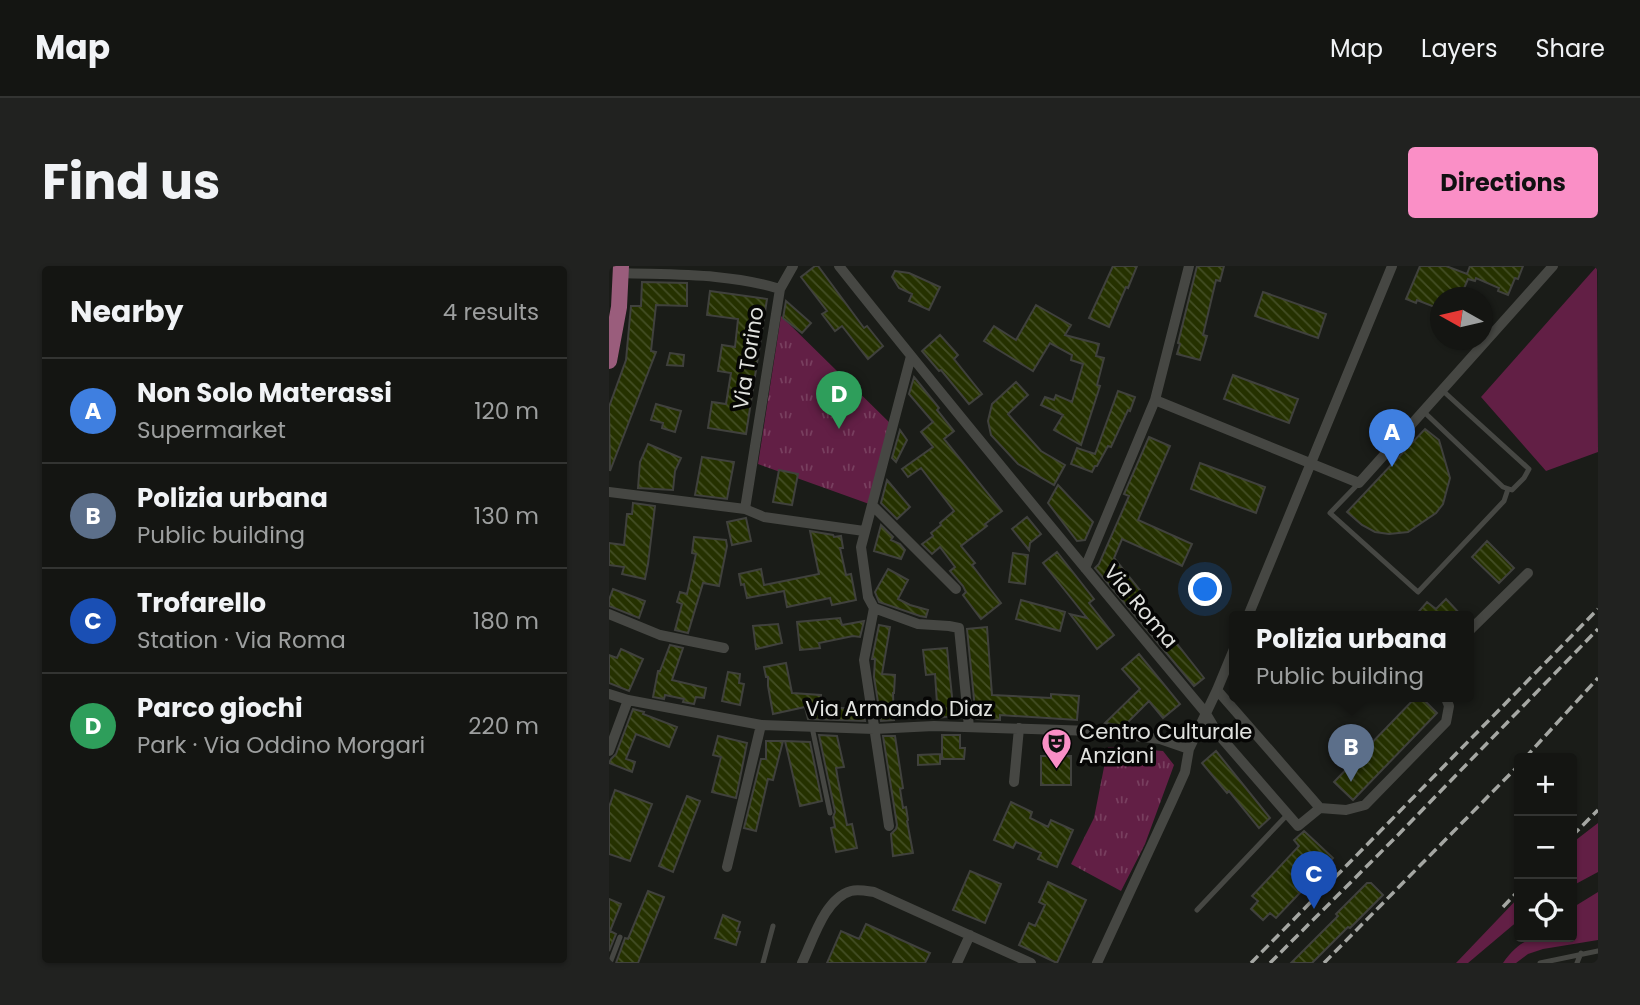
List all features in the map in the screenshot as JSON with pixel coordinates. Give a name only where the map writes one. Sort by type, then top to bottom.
[{"type":"main road","name":"Via Torino","points":[[609,361],[619,307],[621,270]]},
{"type":"street","points":[[780,289],[793,266]]},
{"type":"street","name":"Via Roma","points":[[839,266],[1206,712],[1218,734],[1288,814]]},
{"type":"street","points":[[1085,568],[1155,400],[1189,266]]},
{"type":"street","points":[[1250,611],[1392,266]]},
{"type":"street","points":[[1155,400],[1359,483],[1553,266]]},
{"type":"street","name":"Via Torino","points":[[621,270],[752,282],[780,289],[745,509]]},
{"type":"street","points":[[889,826],[864,660],[874,608],[868,597],[861,547],[911,356]]},
{"type":"street","points":[[609,492],[745,509],[764,517],[864,531]]},
{"type":"street","points":[[872,505],[956,589]]},
{"type":"street","points":[[1474,626],[1528,573]]},
{"type":"street","points":[[874,608],[918,624],[959,628],[969,727]]},
{"type":"street","points":[[609,614],[660,635],[724,648]]},
{"type":"street","points":[[1097,963],[1185,772],[1189,749],[1229,661]]},
{"type":"street","points":[[1217,690],[1320,808]]},
{"type":"street","name":"Via Armando Diaz","points":[[609,694],[761,725],[873,729],[934,726],[1092,732],[1160,739],[1189,749]]},
{"type":"street","points":[[609,751],[628,699]]},
{"type":"street","points":[[1288,814],[1298,825],[1320,808],[1346,810],[1365,805],[1446,722],[1447,702]]},
{"type":"street","points":[[727,867],[761,725]]},
{"type":"street","points":[[1014,782],[1019,728]]},
{"type":"street","points":[[802,963],[829,906],[839,896],[854,890],[874,892],[1031,963]]},
{"type":"street","points":[[957,963],[971,936]]},
{"type":"lane","points":[[1423,411],[1503,487],[1512,490],[1524,478],[1529,469],[1443,390]]},
{"type":"lane","points":[[1359,483],[1330,513],[1417,592],[1504,501],[1508,489]]},
{"type":"lane","points":[[812,727],[830,813]]},
{"type":"lane","points":[[1197,910],[1288,814]]},
{"type":"lane","points":[[763,963],[773,926]]},
{"type":"lane","points":[[610,963],[620,937]]},
{"type":"lane","points":[[1541,963],[1598,951]]},
{"type":"lane","points":[[1577,963],[1581,953]]},
{"type":"green space","points":[[1597,266],[1598,452],[1546,471],[1481,397]]},
{"type":"green space","points":[[781,316],[892,425],[872,505],[758,464]]},
{"type":"green space","points":[[1108,747],[1163,751],[1174,765],[1145,844],[1121,891],[1071,864],[1094,818]]},
{"type":"green space","points":[[1598,823],[1598,872],[1577,883],[1577,879],[1577,839]]},
{"type":"green space","points":[[1598,892],[1598,940],[1543,949],[1528,954],[1516,963],[1503,963],[1525,942],[1577,942],[1577,905]]},
{"type":"green space","points":[[1514,902],[1514,924],[1468,963],[1456,963]]},
{"type":"building","points":[[818,266],[864,328],[867,326],[883,346],[868,359],[842,326],[835,331],[822,314],[827,311],[801,277]]},
{"type":"building","points":[[1113,266],[1137,266],[1109,327],[1089,318]]},
{"type":"building","points":[[1197,266],[1224,266],[1220,281],[1216,280],[1203,335],[1207,336],[1200,360],[1177,354]]},
{"type":"building","points":[[1420,266],[1446,266],[1467,274],[1470,266],[1523,266],[1508,295],[1476,278],[1475,281],[1468,279],[1465,287],[1430,287],[1430,305],[1406,299]]},
{"type":"building","points":[[895,271],[909,273],[940,287],[929,310],[909,301],[912,294],[899,288],[892,277]]},
{"type":"building","points":[[642,282],[687,283],[687,306],[656,305],[651,351],[656,352],[610,471],[609,407],[626,360],[631,306],[641,306]]},
{"type":"building","points":[[710,291],[767,299],[746,434],[708,428],[712,402],[726,404],[731,373],[718,371],[722,345],[735,347],[738,319],[707,315]]},
{"type":"building","points":[[1263,292],[1326,314],[1318,338],[1255,316]]},
{"type":"building","points":[[786,301],[811,323],[802,333],[783,318]]},
{"type":"building","points":[[1036,305],[1071,325],[1065,335],[1099,344],[1096,356],[1104,358],[1097,385],[1100,386],[1081,445],[1054,430],[1063,415],[1041,405],[1045,397],[1054,400],[1056,395],[1072,402],[1083,364],[1071,360],[1072,355],[1050,343],[1033,371],[984,341],[994,326],[1016,340]]},
{"type":"building","points":[[940,335],[958,355],[954,359],[982,394],[969,404],[922,351]]},
{"type":"building","points":[[670,353],[684,355],[683,366],[667,365]]},
{"type":"building","points":[[1233,375],[1298,399],[1289,423],[1224,399]]},
{"type":"building","points":[[914,377],[954,431],[944,439],[1002,511],[961,546],[1001,603],[981,619],[963,595],[966,592],[963,586],[950,571],[955,567],[940,547],[932,554],[922,544],[933,536],[931,533],[954,511],[921,468],[908,477],[902,469],[933,447],[921,432],[933,422],[909,394]]},
{"type":"building","points":[[1016,382],[1028,395],[1008,414],[1041,451],[1065,465],[1054,485],[1018,464],[991,435],[988,421],[992,404]]},
{"type":"building","points":[[1118,391],[1135,397],[1111,447],[1108,446],[1092,472],[1071,464],[1077,448],[1095,454]]},
{"type":"building","points":[[656,404],[681,411],[675,432],[662,428],[663,423],[651,420]]},
{"type":"building","points":[[1425,429],[1439,440],[1450,478],[1443,504],[1436,513],[1408,532],[1375,532],[1362,525],[1347,512]]},
{"type":"building","points":[[900,430],[907,440],[896,462],[892,458]]},
{"type":"building","points":[[1149,437],[1170,446],[1138,520],[1192,544],[1182,566],[1122,539],[1114,558],[1147,599],[1144,602],[1204,678],[1194,686],[1095,568],[1129,496],[1124,494]]},
{"type":"building","points":[[648,444],[681,458],[675,471],[673,490],[638,488],[640,462]]},
{"type":"building","points":[[702,457],[734,462],[727,499],[695,495]]},
{"type":"building","points":[[1200,463],[1265,487],[1256,513],[1191,489]]},
{"type":"building","points":[[779,470],[798,474],[792,505],[773,502]]},
{"type":"building","points":[[887,480],[910,507],[897,519],[881,503]]},
{"type":"building","points":[[1058,485],[1093,522],[1085,540],[1077,541],[1048,503]]},
{"type":"building","points":[[633,503],[655,506],[645,579],[622,574],[624,567],[609,565],[609,543],[624,545],[627,514],[632,514]]},
{"type":"building","points":[[1027,517],[1041,534],[1030,543],[1029,550],[1012,529]]},
{"type":"building","points":[[746,518],[751,541],[732,545],[727,522]]},
{"type":"building","points":[[881,525],[893,537],[891,540],[905,550],[901,559],[874,551]]},
{"type":"building","points":[[810,531],[834,537],[841,536],[843,548],[840,548],[846,575],[851,574],[856,600],[832,605],[830,598],[787,607],[784,591],[747,598],[739,574],[761,569],[764,585],[819,574]]},
{"type":"building","points":[[694,537],[726,540],[727,546],[719,586],[703,583],[688,633],[675,630],[682,604],[677,602],[680,592],[687,594],[696,554],[692,553]]},
{"type":"building","points":[[1487,541],[1514,568],[1499,583],[1472,557]]},
{"type":"building","points":[[1057,552],[1094,599],[1089,603],[1114,635],[1097,649],[1070,614],[1087,618],[1043,563]]},
{"type":"building","points":[[1013,553],[1028,555],[1025,584],[1009,582]]},
{"type":"building","points":[[888,569],[908,580],[898,599],[928,610],[926,617],[879,602],[875,592]]},
{"type":"building","points":[[613,589],[645,601],[639,618],[609,606]]},
{"type":"building","points":[[1446,599],[1457,611],[1419,611],[1427,602],[1436,609]]},
{"type":"building","points":[[1021,600],[1065,612],[1060,631],[1016,619]]},
{"type":"building","points":[[840,618],[842,625],[864,621],[860,637],[819,643],[820,648],[800,650],[797,622]]},
{"type":"building","points":[[778,624],[782,643],[756,649],[753,626]]},
{"type":"building","points":[[879,625],[890,627],[882,674],[895,675],[894,720],[881,721],[874,677],[875,659],[872,659]]},
{"type":"building","points":[[987,627],[992,695],[1051,698],[1051,694],[1079,696],[1077,720],[1000,715],[1000,720],[976,719],[967,629]]},
{"type":"building","points":[[670,645],[683,648],[672,680],[706,688],[704,698],[696,697],[694,704],[665,695],[664,699],[653,697],[658,671]]},
{"type":"building","points":[[947,648],[954,716],[938,718],[935,674],[926,675],[923,650]]},
{"type":"building","points":[[621,649],[643,659],[629,691],[609,683],[609,655],[617,658]]},
{"type":"building","points":[[1139,654],[1180,704],[1163,718],[1149,701],[1124,726],[1105,723],[1140,689],[1122,669]]},
{"type":"building","points":[[786,663],[792,693],[821,695],[821,707],[863,709],[865,721],[808,719],[805,707],[773,714],[764,667]]},
{"type":"building","points":[[728,672],[740,674],[739,683],[744,684],[740,705],[722,701]]},
{"type":"building","points":[[1411,702],[1426,702],[1437,713],[1353,800],[1334,782]]},
{"type":"building","points":[[633,709],[677,727],[669,747],[636,734],[626,759],[635,762],[632,772],[609,763],[616,754]]},
{"type":"building","points":[[819,735],[837,736],[844,767],[836,768],[838,780],[847,825],[852,824],[857,848],[836,852],[831,828],[835,827],[835,812]]},
{"type":"building","points":[[942,735],[960,735],[960,748],[965,748],[964,759],[942,759]]},
{"type":"building","points":[[718,736],[747,743],[736,798],[712,792],[721,757],[713,755]]},
{"type":"building","points":[[883,736],[895,736],[903,788],[900,789],[903,808],[906,807],[913,853],[893,856],[891,834],[897,825]]},
{"type":"building","points":[[766,741],[783,741],[773,780],[768,779],[756,831],[744,828],[761,759],[766,759]]},
{"type":"building","points":[[785,741],[810,742],[822,801],[800,806]]},
{"type":"building","points":[[1216,751],[1270,818],[1259,828],[1202,763]]},
{"type":"building","points":[[940,754],[940,764],[918,765],[918,755]]},
{"type":"building","name":"Centro Culturale Anziani","points":[[1041,756],[1071,756],[1071,785],[1041,785]]},
{"type":"building","points":[[615,790],[652,804],[630,861],[609,854],[609,807]]},
{"type":"building","points":[[687,796],[700,801],[673,872],[659,866]]},
{"type":"building","points":[[1011,802],[1032,812],[1030,818],[1048,827],[1051,820],[1073,830],[1057,867],[1038,859],[1041,853],[1016,842],[1013,848],[994,840]]},
{"type":"building","points":[[1304,831],[1333,858],[1276,918],[1270,913],[1263,920],[1251,909],[1258,901],[1252,896],[1299,846],[1294,840]]},
{"type":"building","points":[[970,871],[1001,884],[985,923],[953,910]]},
{"type":"building","points":[[1048,882],[1086,900],[1057,963],[1019,945],[1029,923],[1035,926],[1045,905],[1039,902]]},
{"type":"building","points":[[1367,883],[1371,883],[1383,895],[1312,963],[1291,963],[1338,916],[1336,914]]},
{"type":"building","points":[[648,891],[664,897],[638,963],[616,963],[625,938],[628,939]]},
{"type":"building","points":[[609,899],[621,904],[610,931],[616,934],[609,951]]},
{"type":"building","points":[[723,915],[740,922],[736,945],[715,938]]},
{"type":"building","points":[[866,924],[930,953],[925,963],[827,963],[841,931],[859,939]]},
{"type":"railway","points":[[1251,963],[1598,609]]},
{"type":"railway","points":[[1270,963],[1598,629]]},
{"type":"railway","points":[[1530,753],[1598,678]]},
{"type":"railway","points":[[1324,963],[1514,770]]},
{"type":"railway","points":[[1577,831],[1598,810]]},
{"type":"railway","points":[[1503,907],[1514,895]]},
{"type":"place","name":"Parco giochi","points":[[839,429]]},
{"type":"place","name":"Non Solo Materassi","points":[[1392,467]]},
{"type":"place","name":"Centro Culturale Anziani","points":[[1056,770]]},
{"type":"place","name":"Polizia urbana","points":[[1351,782]]},
{"type":"place","name":"Trofarello","points":[[1314,909]]}]
